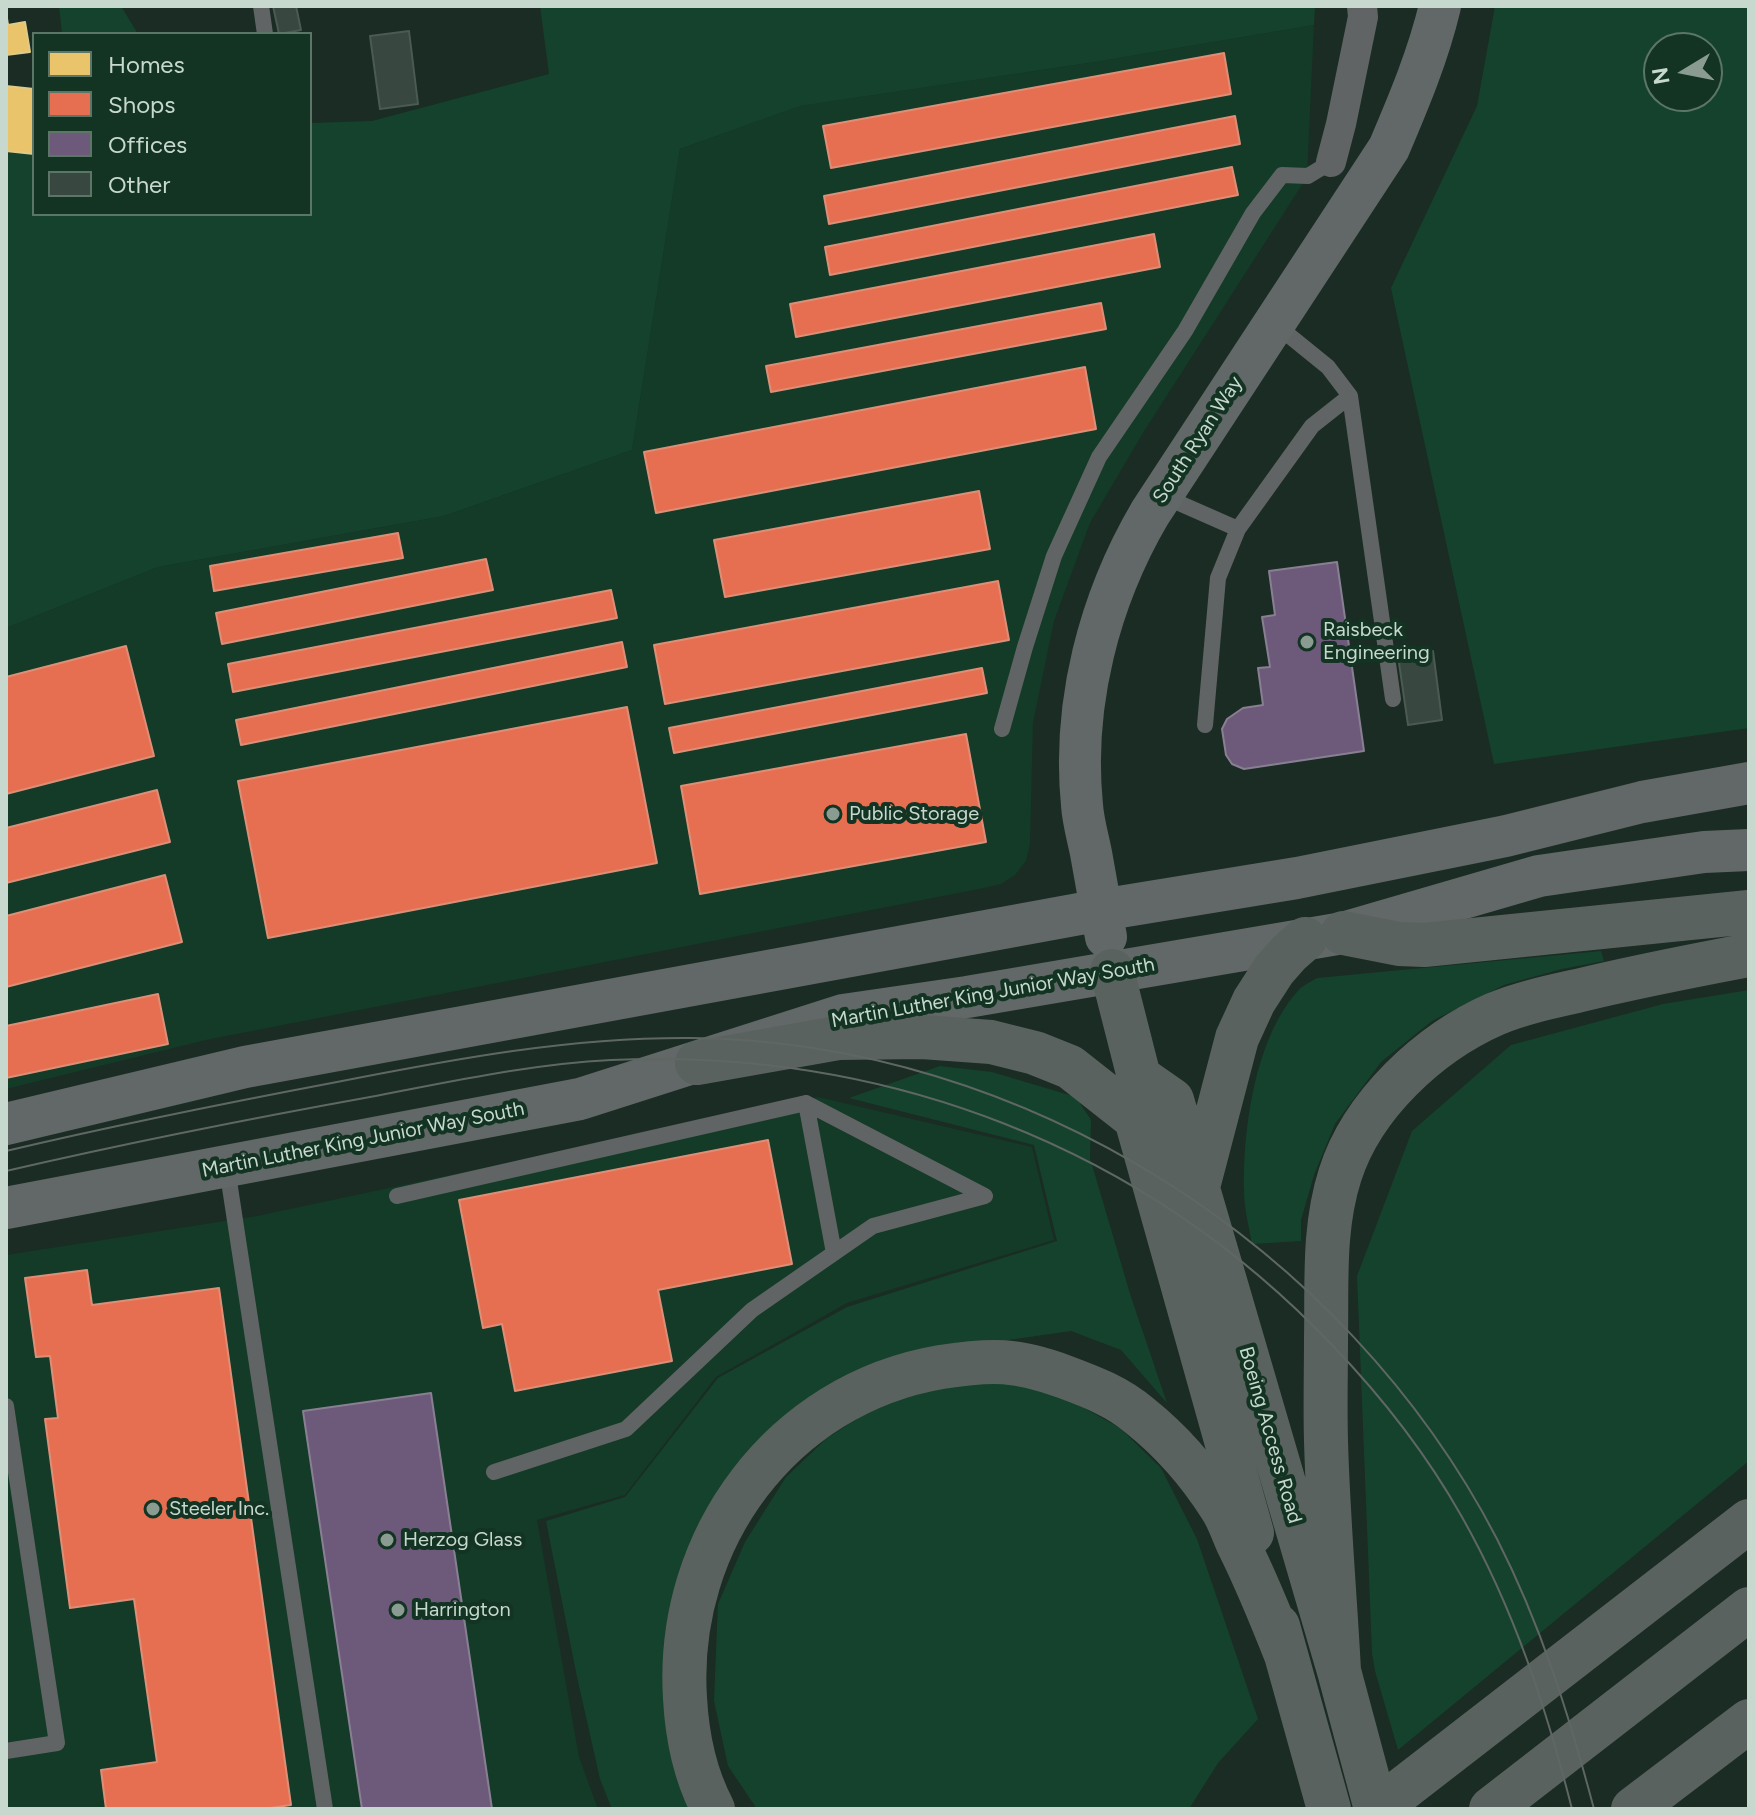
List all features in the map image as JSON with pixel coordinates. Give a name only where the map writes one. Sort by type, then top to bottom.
[{"type":"highway","points":[[1198,1187],[1237,1038],[1254,1001],[1289,953],[1324,936],[1424,945],[1749,912]]},
{"type":"highway","points":[[1344,1686],[1326,1440],[1327,1246],[1331,1208],[1352,1146],[1374,1112],[1402,1078],[1433,1049],[1497,1013],[1638,976],[1749,955]]},
{"type":"highway","points":[[1112,971],[1137,1098],[1329,1809]]},
{"type":"highway","name":"Boeing Access Road","points":[[697,1063],[838,1038],[922,1037],[991,1042],[1035,1053],[1137,1098],[1172,1100],[1344,1686],[1377,1809]]},
{"type":"highway","points":[[713,1809],[697,1770],[687,1728],[684,1677],[686,1632],[696,1587],[708,1553],[746,1485],[767,1462],[806,1427],[851,1397],[888,1380],[962,1364],[1005,1361],[1036,1366],[1112,1396],[1167,1441],[1221,1507],[1286,1655]]},
{"type":"highway","points":[[1377,1809],[1747,1523]]},
{"type":"highway","points":[[1491,1809],[1749,1609]]},
{"type":"highway","points":[[1633,1809],[1749,1721]]},
{"type":"highway","points":[[1363,1809],[1452,1750]]},
{"type":"main road","name":"South Ryan Way","points":[[1101,910],[1082,807],[1080,747],[1093,654],[1109,596],[1131,546],[1162,495],[1389,148],[1431,42],[1440,6]]},
{"type":"main road","points":[[6,1124],[245,1067],[1101,910],[1297,878],[1506,836],[1642,802],[1749,783]]},
{"type":"main road","name":"Martin Luther King Junior Way South","points":[[6,1208],[580,1099],[843,1015],[1324,936],[1539,876],[1704,852],[1749,850]]},
{"type":"main road","points":[[1101,910],[1112,971]]},
{"type":"street","points":[[1331,162],[1363,17],[1362,6]]},
{"type":"lane","points":[[261,6],[265,32]]},
{"type":"lane","points":[[1002,729],[1054,556],[1099,457],[1185,331],[1253,213],[1282,175],[1308,176],[1331,162]]},
{"type":"lane","points":[[1274,324],[1328,367],[1350,396],[1393,699]]},
{"type":"lane","points":[[1205,725],[1218,578],[1238,529],[1312,426],[1350,396]]},
{"type":"lane","points":[[1162,495],[1238,529]]},
{"type":"lane","points":[[806,1103],[834,1253]]},
{"type":"lane","points":[[397,1196],[806,1103],[985,1196],[873,1226],[752,1310],[626,1429],[494,1472]]},
{"type":"lane","points":[[227,1166],[325,1809]]},
{"type":"lane","points":[[6,1406],[57,1743],[6,1751]]},
{"type":"shaded area","points":[[59,6],[121,6],[137,32],[62,32]]},
{"type":"shaded area","points":[[540,6],[1315,6],[1314,25],[1095,62],[800,106],[680,149],[632,450],[444,516],[158,567],[6,628],[6,151],[32,141],[32,216],[312,216],[312,123],[372,121],[549,74]]},
{"type":"shaded area","points":[[1495,6],[1749,6],[1749,728],[1494,764],[1391,288],[1477,106]]},
{"type":"shaded area","name":"Public Storage","points":[[1314,25],[1307,177],[1143,433],[1090,523],[1054,621],[1033,723],[1030,844],[1026,861],[1015,875],[1001,884],[984,888],[206,1040],[6,1089],[6,628],[158,567],[444,516],[632,450],[680,149],[799,106],[1095,62]]},
{"type":"shaded area","points":[[1601,951],[1604,961],[1504,985],[1432,1021],[1381,1062],[1335,1124],[1314,1175],[1301,1220],[1301,1241],[1252,1244],[1245,1204],[1244,1166],[1254,1086],[1271,1034],[1301,988],[1317,978]]},
{"type":"shaded area","points":[[1749,990],[1749,1461],[1398,1750],[1372,1653],[1357,1276],[1412,1131],[1511,1045],[1663,1004]]},
{"type":"shaded area","points":[[940,1066],[992,1072],[1076,1097],[1091,1120],[1090,1158],[1131,1297],[1167,1403],[1121,1350],[1071,1331],[918,1353],[731,1483],[685,1555],[668,1649],[701,1809],[612,1809],[600,1779],[546,1521],[625,1497],[718,1378],[847,1307],[1057,1241],[1034,1145],[849,1098]]},
{"type":"shaded area","points":[[818,1097],[1032,1147],[1054,1240],[847,1303],[716,1377],[625,1495],[537,1520],[579,1757],[598,1809],[6,1809],[6,1255],[257,1216]]},
{"type":"shaded area","points":[[1005,1379],[1066,1398],[1120,1428],[1161,1468],[1197,1539],[1258,1719],[1218,1763],[1189,1809],[757,1809],[728,1766],[714,1701],[718,1604],[745,1542],[786,1477],[826,1439],[864,1414],[902,1397],[949,1383]]},
{"type":"building: Homes","points":[[6,12],[8,25],[25,22],[30,52],[6,55]]},
{"type":"building: Homes","points":[[6,86],[32,89],[32,154],[6,151]]},
{"type":"building: Shops","points":[[1224,53],[1231,94],[831,168],[823,126]]},
{"type":"building: Shops","points":[[1235,116],[1240,144],[829,224],[824,196]]},
{"type":"building: Shops","points":[[1232,167],[1238,195],[830,275],[825,247]]},
{"type":"building: Shops","points":[[1154,234],[1160,267],[796,337],[790,304]]},
{"type":"building: Shops","points":[[1101,303],[1106,329],[771,392],[766,366]]},
{"type":"building: Shops","points":[[1085,367],[1096,429],[656,513],[644,452]]},
{"type":"building: Shops","points":[[979,491],[990,549],[725,597],[714,540]]},
{"type":"building: Shops","points":[[398,533],[403,558],[214,591],[210,566]]},
{"type":"building: Shops","points":[[486,559],[493,590],[222,644],[216,613]]},
{"type":"building: Shops","points":[[998,581],[1009,640],[665,704],[654,645]]},
{"type":"building: Shops","points":[[611,590],[617,618],[233,692],[228,664]]},
{"type":"building: Shops","points":[[622,642],[627,667],[241,745],[236,720]]},
{"type":"building: Shops","points":[[126,646],[154,756],[6,794],[6,677]]},
{"type":"building: Shops","points":[[982,668],[987,693],[674,753],[669,728]]},
{"type":"building: Shops","points":[[627,707],[657,863],[268,938],[238,781]]},
{"type":"building: Shops","name":"Public Storage","points":[[966,734],[986,842],[700,894],[681,786]]},
{"type":"building: Shops","points":[[157,790],[170,842],[6,883],[6,828]]},
{"type":"building: Shops","points":[[165,875],[182,942],[6,987],[6,916]]},
{"type":"building: Shops","points":[[158,994],[168,1044],[6,1078],[6,1026]]},
{"type":"building: Shops","points":[[768,1140],[792,1264],[658,1290],[672,1361],[515,1391],[502,1324],[483,1328],[459,1200]]},
{"type":"building: Shops","name":"Steeler Inc.","points":[[87,1270],[92,1305],[219,1288],[291,1805],[263,1809],[106,1809],[101,1770],[157,1762],[134,1599],[70,1608],[45,1419],[58,1418],[50,1356],[36,1357],[25,1278]]},
{"type":"building: Offices","name":"Raisbeck Engineering","points":[[1337,562],[1364,751],[1244,769],[1232,764],[1226,755],[1222,729],[1227,719],[1243,708],[1263,705],[1258,668],[1270,667],[1262,617],[1275,615],[1269,571]]},
{"type":"building: Offices","name":"Harrington","points":[[431,1393],[492,1809],[362,1809],[303,1411]]},
{"type":"building: Other","points":[[273,6],[296,6],[301,30],[279,32]]},
{"type":"building: Other","points":[[409,31],[418,104],[380,109],[370,36]]},
{"type":"building: Other","points":[[1433,651],[1442,720],[1408,725],[1398,656]]},
{"type":"tram line","points":[[6,1151],[425,1065],[557,1045],[646,1039],[691,1038],[815,1048],[936,1076],[1052,1120],[1162,1179],[1263,1252],[1354,1337],[1432,1433],[1513,1571],[1564,1705],[1594,1809]]},
{"type":"tram line","points":[[6,1171],[188,1132],[460,1080],[550,1065],[611,1060],[713,1061],[813,1072],[910,1092],[1004,1124],[1094,1164],[1179,1215],[1259,1276],[1333,1346],[1387,1407],[1419,1449],[1481,1552],[1527,1659],[1572,1809]]},
{"type":"place","name":"Raisbeck Engineering","points":[[1307,642]]},
{"type":"place","name":"Public Storage","points":[[833,814]]},
{"type":"place","name":"Steeler Inc.","points":[[153,1509]]},
{"type":"place","name":"Herzog Glass","points":[[387,1540]]},
{"type":"place","name":"Harrington","points":[[398,1610]]}]
